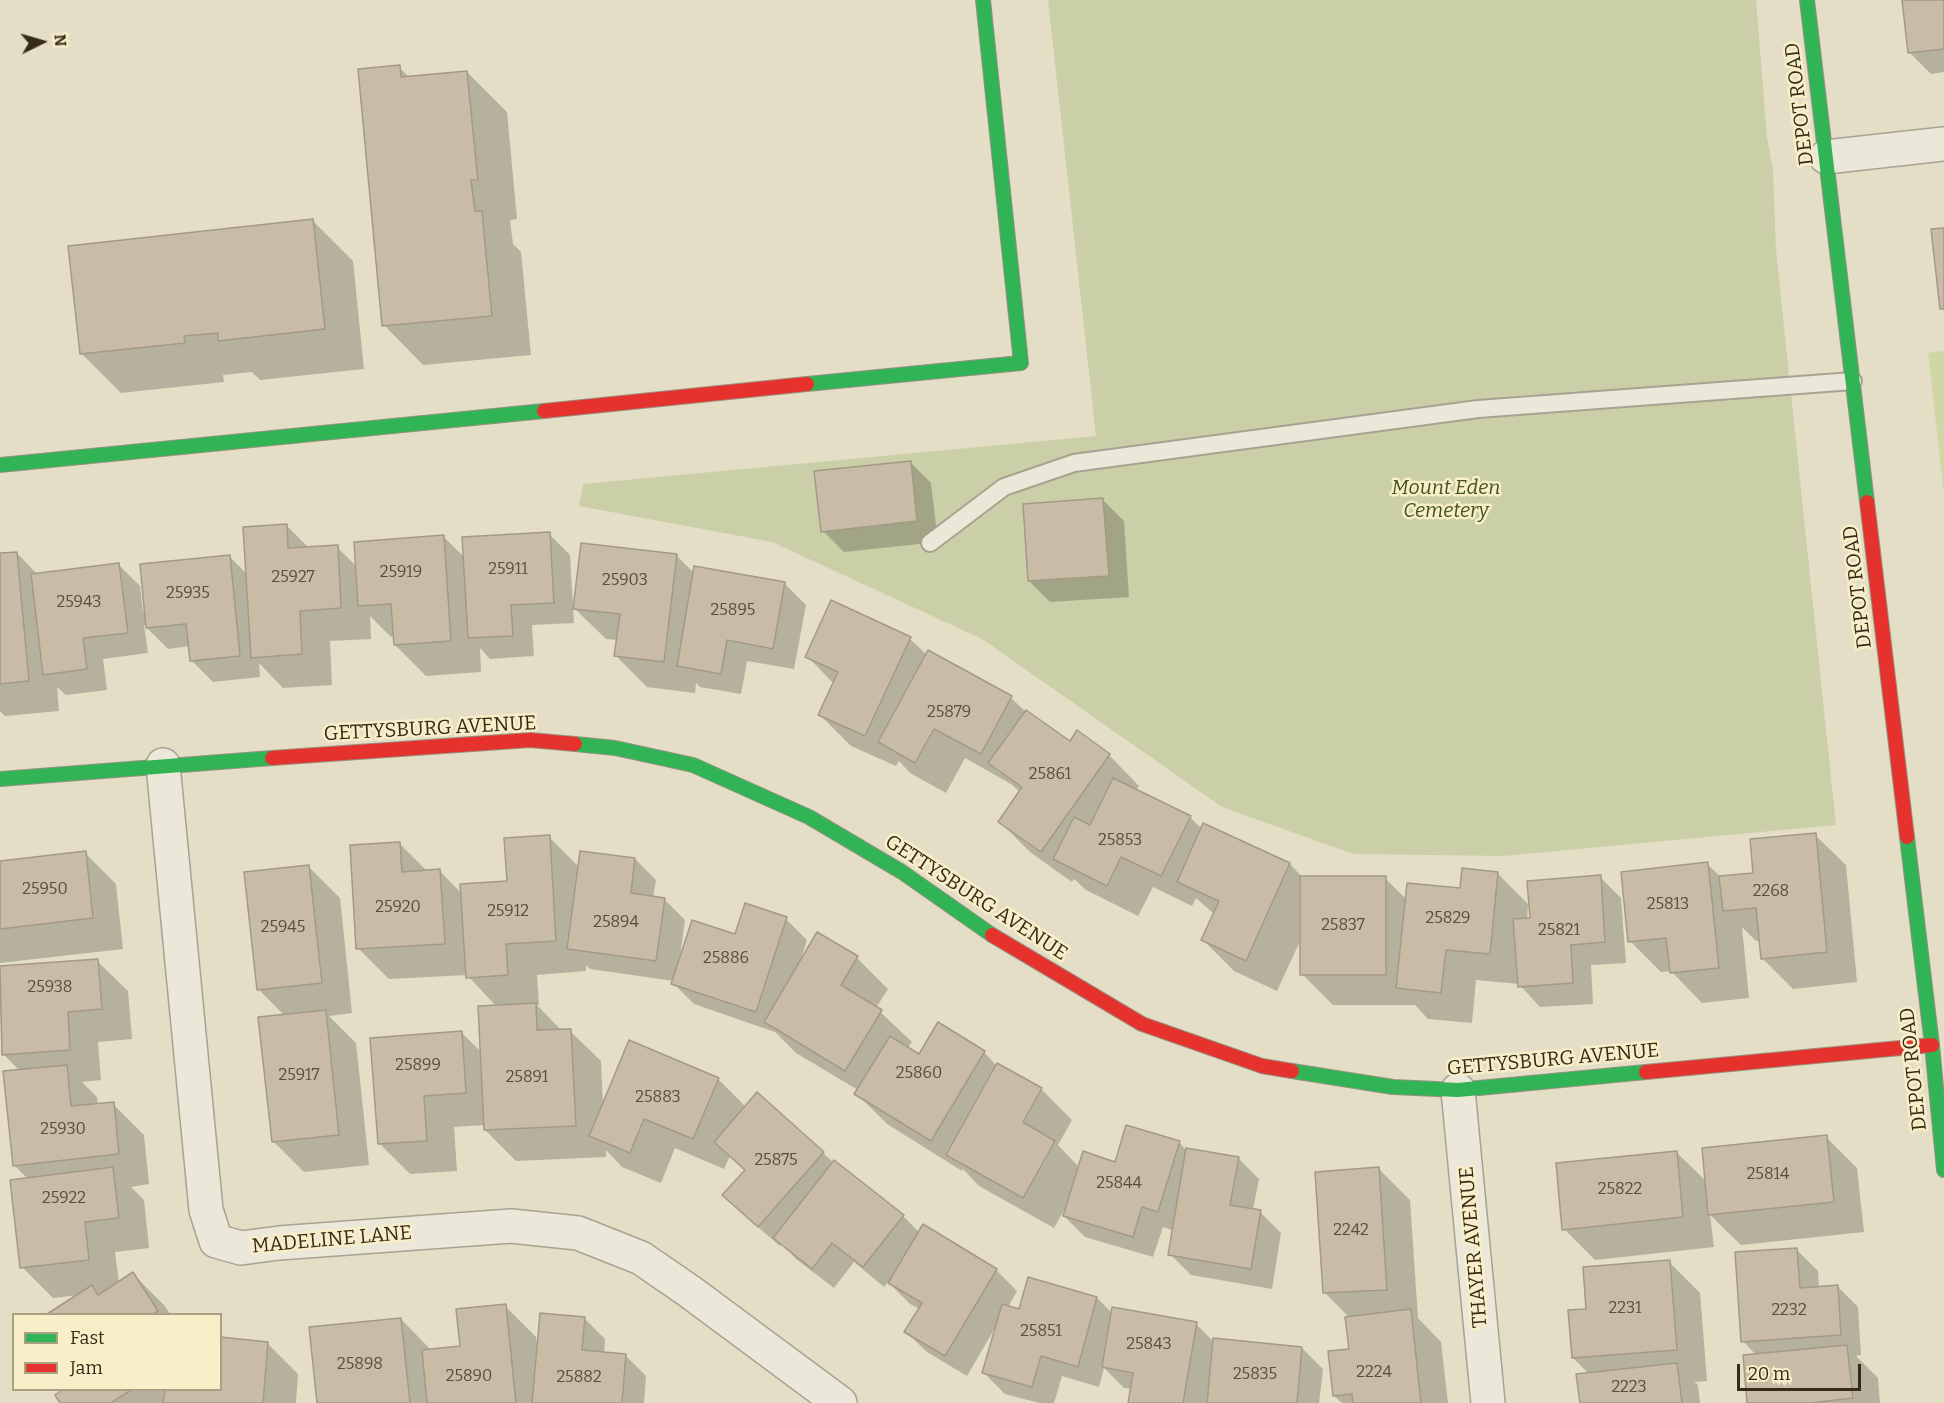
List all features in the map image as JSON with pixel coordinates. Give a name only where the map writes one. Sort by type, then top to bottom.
[{"type":"street","points":[[0,465],[1021,363],[983,0]]},
{"type":"street","name":"DEPOT ROAD","points":[[1807,0],[1932,1045],[1944,1170]]},
{"type":"street","points":[[1826,157],[1944,144]]},
{"type":"street","name":"GETTYSBURG AVENUE","points":[[0,779],[163,765],[530,740],[615,748],[693,765],[809,817],[902,872],[986,932],[1142,1024],[1262,1066],[1393,1087],[1458,1090],[1932,1045]]},
{"type":"street","name":"MADELINE LANE","points":[[163,765],[206,1210],[216,1241],[241,1248],[279,1243],[511,1226],[578,1233],[641,1258],[840,1403]]},
{"type":"street","name":"THAYER AVENUE","points":[[1458,1090],[1488,1403]]},
{"type":"lane","points":[[930,543],[1004,487],[1074,463],[1478,409],[1853,381]]},
{"type":"green space","name":"Mount Eden Cemetery","points":[[1048,0],[1756,0],[1767,137],[1773,170],[1776,250],[1836,825],[1503,856],[1353,854],[1222,807],[982,639],[772,542],[579,506],[583,484],[1096,436]]},
{"type":"green space","points":[[1944,351],[1944,494],[1928,353]]},
{"type":"building","points":[[1902,0],[1944,0],[1944,49],[1908,53]]},
{"type":"building","points":[[400,65],[401,77],[467,71],[478,180],[471,180],[475,211],[482,211],[492,316],[382,326],[358,69]]},
{"type":"building","points":[[313,219],[325,329],[218,341],[218,333],[184,336],[185,343],[80,354],[68,246]]},
{"type":"building","points":[[1944,228],[1944,309],[1940,309],[1931,229]]},
{"type":"building","points":[[911,461],[917,521],[821,532],[814,471]]},
{"type":"building","points":[[1103,498],[1109,576],[1028,581],[1023,504]]},
{"type":"building","points":[[287,524],[288,548],[338,545],[341,608],[300,611],[302,654],[251,658],[243,527]]},
{"type":"building","points":[[550,532],[554,603],[511,605],[513,636],[468,638],[462,537]]},
{"type":"building","points":[[444,535],[451,641],[394,645],[391,604],[358,606],[354,542]]},
{"type":"building","points":[[581,543],[677,554],[664,662],[614,656],[620,614],[573,609]]},
{"type":"building","points":[[17,552],[29,681],[0,684],[0,553]]},
{"type":"building","points":[[230,555],[240,656],[190,661],[186,624],[146,628],[140,564]]},
{"type":"building","points":[[119,563],[128,633],[83,638],[87,669],[43,675],[31,574]]},
{"type":"building","points":[[694,566],[785,582],[773,649],[727,640],[721,674],[677,666]]},
{"type":"building","points":[[831,600],[911,637],[865,736],[818,715],[838,672],[805,657]]},
{"type":"building","points":[[928,650],[1012,696],[981,754],[934,729],[915,763],[878,742]]},
{"type":"building","points":[[1026,710],[1070,741],[1077,730],[1110,754],[1041,852],[998,822],[1022,787],[988,763]]},
{"type":"building","points":[[1113,778],[1191,816],[1161,876],[1121,857],[1107,886],[1053,859],[1074,817],[1090,825]]},
{"type":"building","points":[[1203,823],[1290,863],[1246,961],[1201,940],[1219,901],[1177,882]]},
{"type":"building","points":[[1816,833],[1827,952],[1761,959],[1756,908],[1723,911],[1719,876],[1753,873],[1750,839]]},
{"type":"building","points":[[550,835],[556,941],[506,944],[508,975],[466,978],[460,884],[507,881],[504,838]]},
{"type":"building","points":[[400,842],[402,872],[440,869],[445,944],[356,949],[350,845]]},
{"type":"building","points":[[86,851],[93,918],[0,929],[0,861]]},
{"type":"building","points":[[580,851],[635,858],[631,893],[665,898],[656,961],[567,949]]},
{"type":"building","points":[[1708,862],[1719,968],[1670,973],[1666,938],[1628,942],[1621,872]]},
{"type":"building","points":[[309,865],[322,983],[257,990],[244,872]]},
{"type":"building","points":[[1462,868],[1498,872],[1490,954],[1446,950],[1441,993],[1396,988],[1407,883],[1460,888]]},
{"type":"building","points":[[1601,875],[1605,942],[1571,945],[1573,983],[1518,987],[1513,919],[1530,918],[1527,881]]},
{"type":"building","points":[[1300,876],[1386,876],[1386,975],[1300,975]]},
{"type":"building","points":[[745,903],[787,917],[756,1012],[671,984],[692,920],[735,934]]},
{"type":"building","points":[[817,932],[858,956],[841,985],[882,1010],[845,1071],[764,1022]]},
{"type":"building","points":[[98,959],[102,1009],[68,1012],[70,1050],[2,1055],[0,966]]},
{"type":"building","points":[[536,1003],[537,1030],[571,1029],[576,1126],[484,1130],[478,1006]]},
{"type":"building","points":[[326,1010],[339,1135],[272,1142],[258,1017]]},
{"type":"building","points":[[938,1022],[985,1051],[931,1141],[854,1094],[890,1036],[919,1054]]},
{"type":"building","points":[[462,1031],[466,1093],[424,1096],[427,1141],[378,1144],[370,1038]]},
{"type":"building","points":[[629,1040],[719,1078],[693,1139],[644,1119],[630,1153],[589,1136]]},
{"type":"building","points":[[997,1063],[1042,1088],[1023,1122],[1055,1141],[1023,1198],[946,1155]]},
{"type":"building","points":[[67,1065],[71,1106],[114,1102],[119,1154],[13,1166],[3,1071]]},
{"type":"building","points":[[757,1092],[824,1152],[758,1227],[722,1195],[745,1170],[714,1142]]},
{"type":"building","points":[[1126,1125],[1180,1141],[1158,1212],[1142,1207],[1133,1237],[1063,1216],[1083,1151],[1115,1162]]},
{"type":"building","points":[[1827,1135],[1834,1202],[1708,1215],[1702,1148]]},
{"type":"building","points":[[1186,1148],[1239,1157],[1230,1205],[1261,1210],[1251,1269],[1168,1255]]},
{"type":"building","points":[[1677,1151],[1683,1217],[1562,1230],[1556,1163]]},
{"type":"building","points":[[834,1160],[904,1215],[863,1267],[832,1243],[812,1269],[773,1238]]},
{"type":"building","points":[[113,1167],[119,1218],[85,1222],[89,1260],[20,1268],[10,1180]]},
{"type":"building","points":[[1379,1167],[1387,1290],[1323,1293],[1315,1172]]},
{"type":"building","points":[[923,1224],[997,1269],[945,1356],[904,1332],[922,1303],[888,1283]]},
{"type":"building","points":[[1797,1248],[1800,1288],[1838,1285],[1841,1335],[1741,1342],[1735,1252]]},
{"type":"building","points":[[1670,1260],[1677,1350],[1572,1358],[1568,1310],[1586,1309],[1583,1267]]},
{"type":"building","points":[[133,1272],[158,1311],[155,1313],[49,1313],[92,1285],[98,1295]]},
{"type":"building","points":[[1028,1277],[1097,1297],[1078,1367],[1041,1356],[1032,1387],[982,1373],[1002,1304],[1019,1309]]},
{"type":"building","points":[[506,1304],[516,1403],[427,1403],[422,1350],[460,1346],[456,1309]]},
{"type":"building","points":[[1112,1307],[1197,1322],[1183,1403],[1128,1403],[1133,1373],[1102,1367]]},
{"type":"building","points":[[1411,1309],[1421,1403],[1353,1403],[1352,1394],[1333,1396],[1328,1351],[1349,1349],[1345,1317]]},
{"type":"building","points":[[540,1313],[585,1317],[582,1350],[626,1354],[622,1403],[532,1403]]},
{"type":"building","points":[[401,1318],[410,1403],[317,1403],[309,1327]]},
{"type":"building","points":[[222,1337],[268,1342],[263,1403],[163,1403],[165,1391],[222,1391]]},
{"type":"building","points":[[1213,1338],[1302,1347],[1297,1403],[1207,1403]]},
{"type":"building","points":[[1847,1345],[1853,1398],[1811,1403],[1747,1403],[1743,1355]]},
{"type":"building","points":[[1677,1363],[1682,1403],[1580,1403],[1576,1374]]},
{"type":"building","points":[[61,1391],[129,1391],[111,1403],[60,1403],[55,1395]]},
{"type":"traffic: fast","points":[[807,384],[1021,363],[983,0]]},
{"type":"traffic: fast","points":[[1807,0],[1867,502]]},
{"type":"traffic: fast","points":[[0,465],[544,411]]},
{"type":"traffic: fast","points":[[575,744],[615,748],[693,765],[809,817],[902,872],[992,935]]},
{"type":"traffic: fast","points":[[0,779],[272,758]]},
{"type":"traffic: fast","points":[[1907,837],[1932,1045],[1944,1170]]},
{"type":"traffic: fast","points":[[1292,1071],[1393,1087],[1458,1090],[1646,1072]]},
{"type":"traffic: jam","points":[[544,411],[807,384]]},
{"type":"traffic: jam","points":[[1867,502],[1907,837]]},
{"type":"traffic: jam","points":[[272,758],[530,740],[575,744]]},
{"type":"traffic: jam","points":[[992,935],[1142,1024],[1262,1066],[1292,1071]]},
{"type":"traffic: jam","points":[[1646,1072],[1932,1045]]}]
